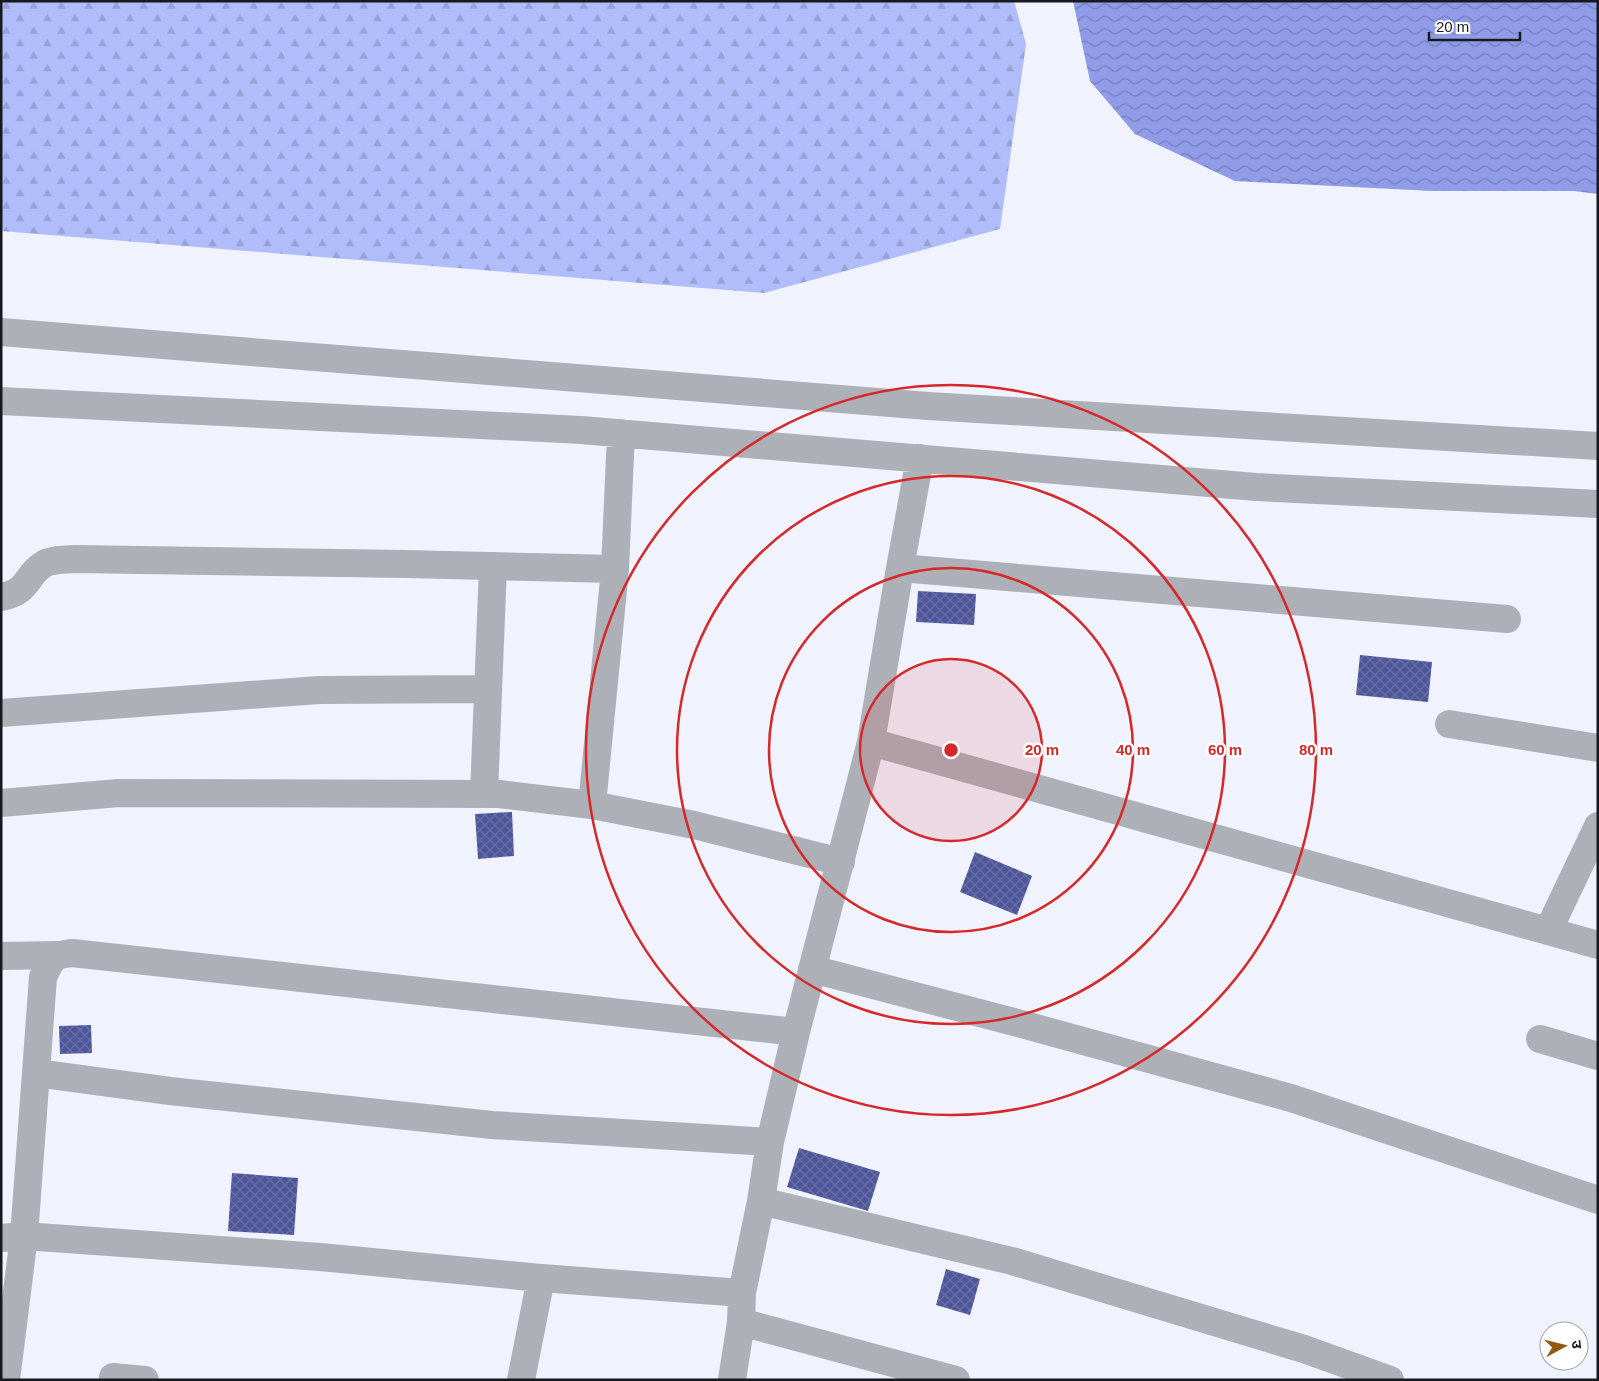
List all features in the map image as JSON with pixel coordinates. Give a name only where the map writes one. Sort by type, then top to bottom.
[{"type":"street","points":[[1,332],[928,406],[1598,446]]},
{"type":"street","points":[[1,400],[581,430],[1256,487],[1598,504]]},
{"type":"street","points":[[592,805],[615,570],[621,433]]},
{"type":"street","points":[[732,1380],[741,1322],[742,1293],[761,1201],[770,1142],[796,1032],[871,742],[920,458]]},
{"type":"street","points":[[1,597],[23,588],[38,568],[45,563],[55,560],[493,566],[615,570]]},
{"type":"street","points":[[484,794],[493,566]]},
{"type":"street","points":[[900,568],[1507,619]]},
{"type":"street","points":[[1,712],[319,690],[488,689]]},
{"type":"street","points":[[1449,724],[1598,748]]},
{"type":"street","points":[[871,742],[1598,945]]},
{"type":"street","points":[[1,803],[119,793],[499,794],[592,805],[694,825],[841,862]]},
{"type":"street","points":[[1548,931],[1598,826]]},
{"type":"street","points":[[1,956],[82,954],[796,1032]]},
{"type":"street","points":[[6,1380],[13,1237],[36,1073],[44,977],[50,962],[59,955]]},
{"type":"street","points":[[812,969],[1291,1098],[1598,1200]]},
{"type":"street","points":[[1540,1039],[1598,1056]]},
{"type":"street","points":[[36,1073],[180,1092],[492,1125],[770,1142]]},
{"type":"street","points":[[761,1201],[1012,1261],[1304,1349],[1390,1380]]},
{"type":"street","points":[[13,1237],[320,1257],[541,1278],[742,1293]]},
{"type":"street","points":[[522,1380],[541,1278]]},
{"type":"street","points":[[741,1322],[956,1380]]},
{"type":"street","points":[[113,1377],[146,1380]]},
{"type":"green space","points":[[1,1],[1014,1],[1026,44],[1000,229],[764,293],[1,231]]},
{"type":"water","points":[[1073,1],[1598,1],[1598,194],[1574,191],[1432,191],[1235,181],[1135,134],[1090,81]]},
{"type":"building","points":[[918,591],[976,594],[974,625],[916,622]]},
{"type":"building","points":[[1360,655],[1432,662],[1428,702],[1356,695]]},
{"type":"building","points":[[512,812],[514,856],[478,859],[475,814]]},
{"type":"building","points":[[975,852],[1032,876],[1017,915],[960,892]]},
{"type":"building","points":[[91,1025],[92,1053],[60,1054],[59,1026]]},
{"type":"building","points":[[799,1148],[880,1172],[868,1211],[787,1187]]},
{"type":"building","points":[[232,1173],[298,1178],[294,1235],[228,1231]]},
{"type":"building","points":[[946,1269],[980,1279],[970,1315],[936,1305]]}]
